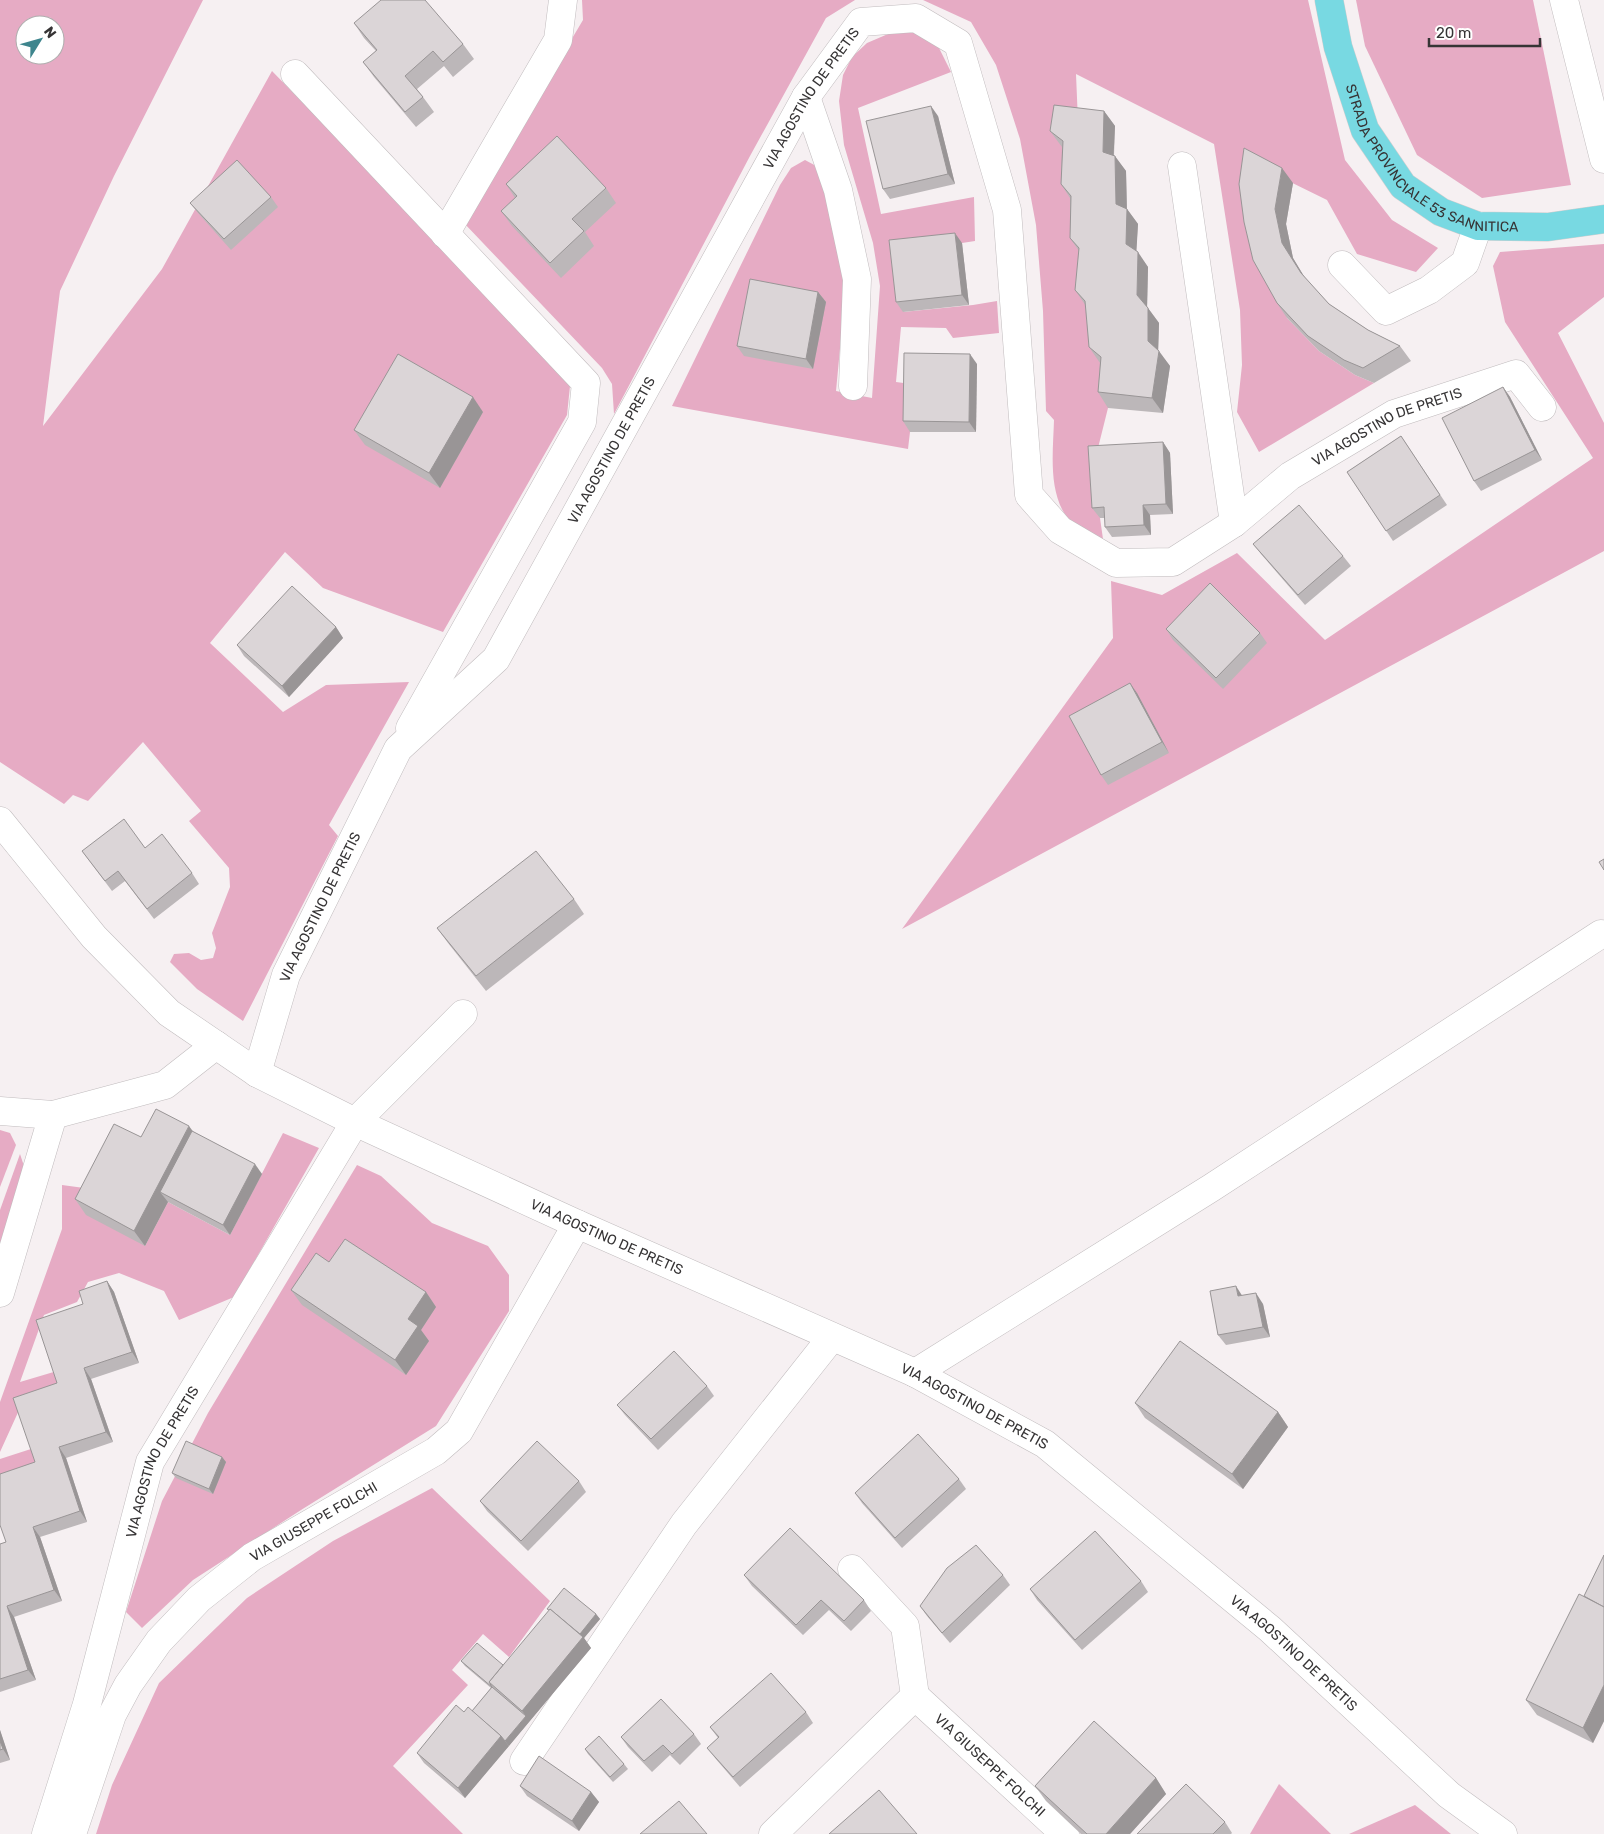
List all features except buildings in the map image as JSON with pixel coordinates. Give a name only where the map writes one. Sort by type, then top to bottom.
[{"type":"main road","name":"STRADA PROVINCIALE 53 SANNITICA","points":[[1330,0],[1338,47],[1365,130],[1403,186],[1442,212],[1478,226],[1548,227],[1604,218]]},
{"type":"street","points":[[445,234],[558,40],[563,0]]},
{"type":"street","points":[[1564,0],[1604,159]]},
{"type":"street","name":"VIA AGOSTINO DE PRETIS","points":[[398,749],[496,659],[806,97],[861,22],[916,18],[958,43],[1007,210],[1030,495],[1060,530],[1116,563],[1173,562],[1234,523],[1290,476],[1394,414],[1516,374],[1542,406]]},
{"type":"street","name":"VIA AGOSTINO DE PRETIS","points":[[257,1073],[286,975],[398,749],[582,422],[586,383],[295,74]]},
{"type":"street","points":[[806,97],[838,190],[857,279],[853,386]]},
{"type":"street","points":[[1182,166],[1234,523]]},
{"type":"street","points":[[1342,265],[1386,311],[1429,290],[1465,263],[1478,226]]},
{"type":"street","name":"VIA AGOSTINO DE PRETIS","points":[[0,821],[94,937],[169,1013],[257,1073],[355,1122],[577,1224],[914,1373],[1045,1444],[1270,1629],[1449,1795],[1503,1834]]},
{"type":"street","points":[[914,1373],[1211,1188],[1601,934]]},
{"type":"street","points":[[355,1122],[463,1014]]},
{"type":"street","points":[[0,1111],[53,1114],[165,1086],[216,1045]]},
{"type":"street","points":[[0,1293],[53,1114]]},
{"type":"street","name":"VIA AGOSTINO DE PRETIS","points":[[46,1834],[87,1704],[150,1462],[355,1122]]},
{"type":"street","name":"VIA GIUSEPPE FOLCHI","points":[[72,1834],[112,1715],[128,1685],[159,1641],[199,1599],[252,1557],[436,1451],[459,1431],[577,1224]]},
{"type":"street","points":[[524,1761],[684,1524],[832,1337]]},
{"type":"street","points":[[773,1834],[915,1696],[905,1626],[852,1569]]},
{"type":"street","name":"VIA GIUSEPPE FOLCHI","points":[[915,1696],[1065,1834]]},
{"type":"street","points":[[87,1704],[112,1715]]},
{"type":"shaded area","points":[[0,0],[203,0],[114,176],[60,291],[43,426],[162,269],[272,71],[555,362],[570,386],[567,415],[443,632],[323,588],[285,552],[210,643],[283,712],[326,685],[409,682],[329,825],[338,836],[243,1021],[197,989],[170,962],[174,954],[189,953],[201,960],[213,958],[216,948],[212,933],[230,887],[229,868],[189,821],[201,811],[143,742],[88,801],[73,795],[64,804],[0,762]]},
{"type":"shaded area","points":[[582,0],[855,0],[826,18],[750,156],[614,414],[612,384],[602,368],[463,222],[583,20]]},
{"type":"shaded area","points":[[923,0],[1308,0],[1345,160],[1392,220],[1438,248],[1416,272],[1357,254],[1327,200],[1254,164],[1287,318],[1319,351],[1355,375],[1374,383],[1259,452],[1237,412],[1242,365],[1240,310],[1214,144],[1076,74],[1078,122],[1073,156],[1096,316],[1111,372],[1108,408],[1096,456],[1103,539],[1084,533],[1071,523],[1057,497],[1054,482],[1054,420],[1046,411],[1043,311],[1036,225],[1020,139],[996,65],[971,22]]},
{"type":"shaded area","points":[[1356,0],[1533,0],[1571,185],[1482,198],[1417,155],[1365,46]]},
{"type":"shaded area","points":[[895,31],[918,32],[936,42],[951,72],[858,108],[881,214],[974,197],[975,241],[962,243],[903,312],[997,301],[999,333],[953,338],[946,328],[901,327],[896,382],[911,384],[908,449],[672,406],[780,185],[791,168],[805,160],[818,167],[831,198],[846,285],[836,391],[872,398],[880,286],[873,243],[844,145],[839,101],[843,75],[852,57],[867,43]]},
{"type":"shaded area","points":[[1604,244],[1604,297],[1558,333],[1604,423],[1604,551],[902,929],[1113,638],[1111,581],[1162,595],[1237,553],[1325,640],[1593,458],[1505,322],[1493,266],[1500,252]]},
{"type":"shaded area","points":[[0,1130],[10,1133],[16,1145],[0,1187]]},
{"type":"shaded area","points":[[283,1133],[319,1148],[234,1297],[179,1320],[164,1291],[119,1273],[88,1282],[77,1302],[44,1315],[20,1382],[57,1371],[65,1394],[20,1408],[0,1452],[0,1402],[62,1229],[62,1185],[99,1190],[145,1246],[168,1202],[230,1235]]},
{"type":"shaded area","points":[[20,1154],[24,1166],[0,1246],[0,1210]]},
{"type":"shaded area","points":[[357,1165],[381,1176],[432,1223],[488,1246],[509,1275],[509,1311],[436,1426],[193,1580],[142,1628],[126,1612],[162,1501],[208,1413]]},
{"type":"shaded area","points":[[34,1448],[42,1472],[0,1486],[0,1459]]},
{"type":"shaded area","points":[[432,1488],[550,1601],[509,1657],[483,1634],[452,1670],[468,1685],[393,1766],[463,1834],[96,1834],[112,1785],[159,1683],[247,1598],[333,1541]]},
{"type":"shaded area","points":[[1279,1784],[1331,1834],[1250,1834]]},
{"type":"shaded area","points":[[1415,1805],[1451,1834],[1349,1834]]}]
